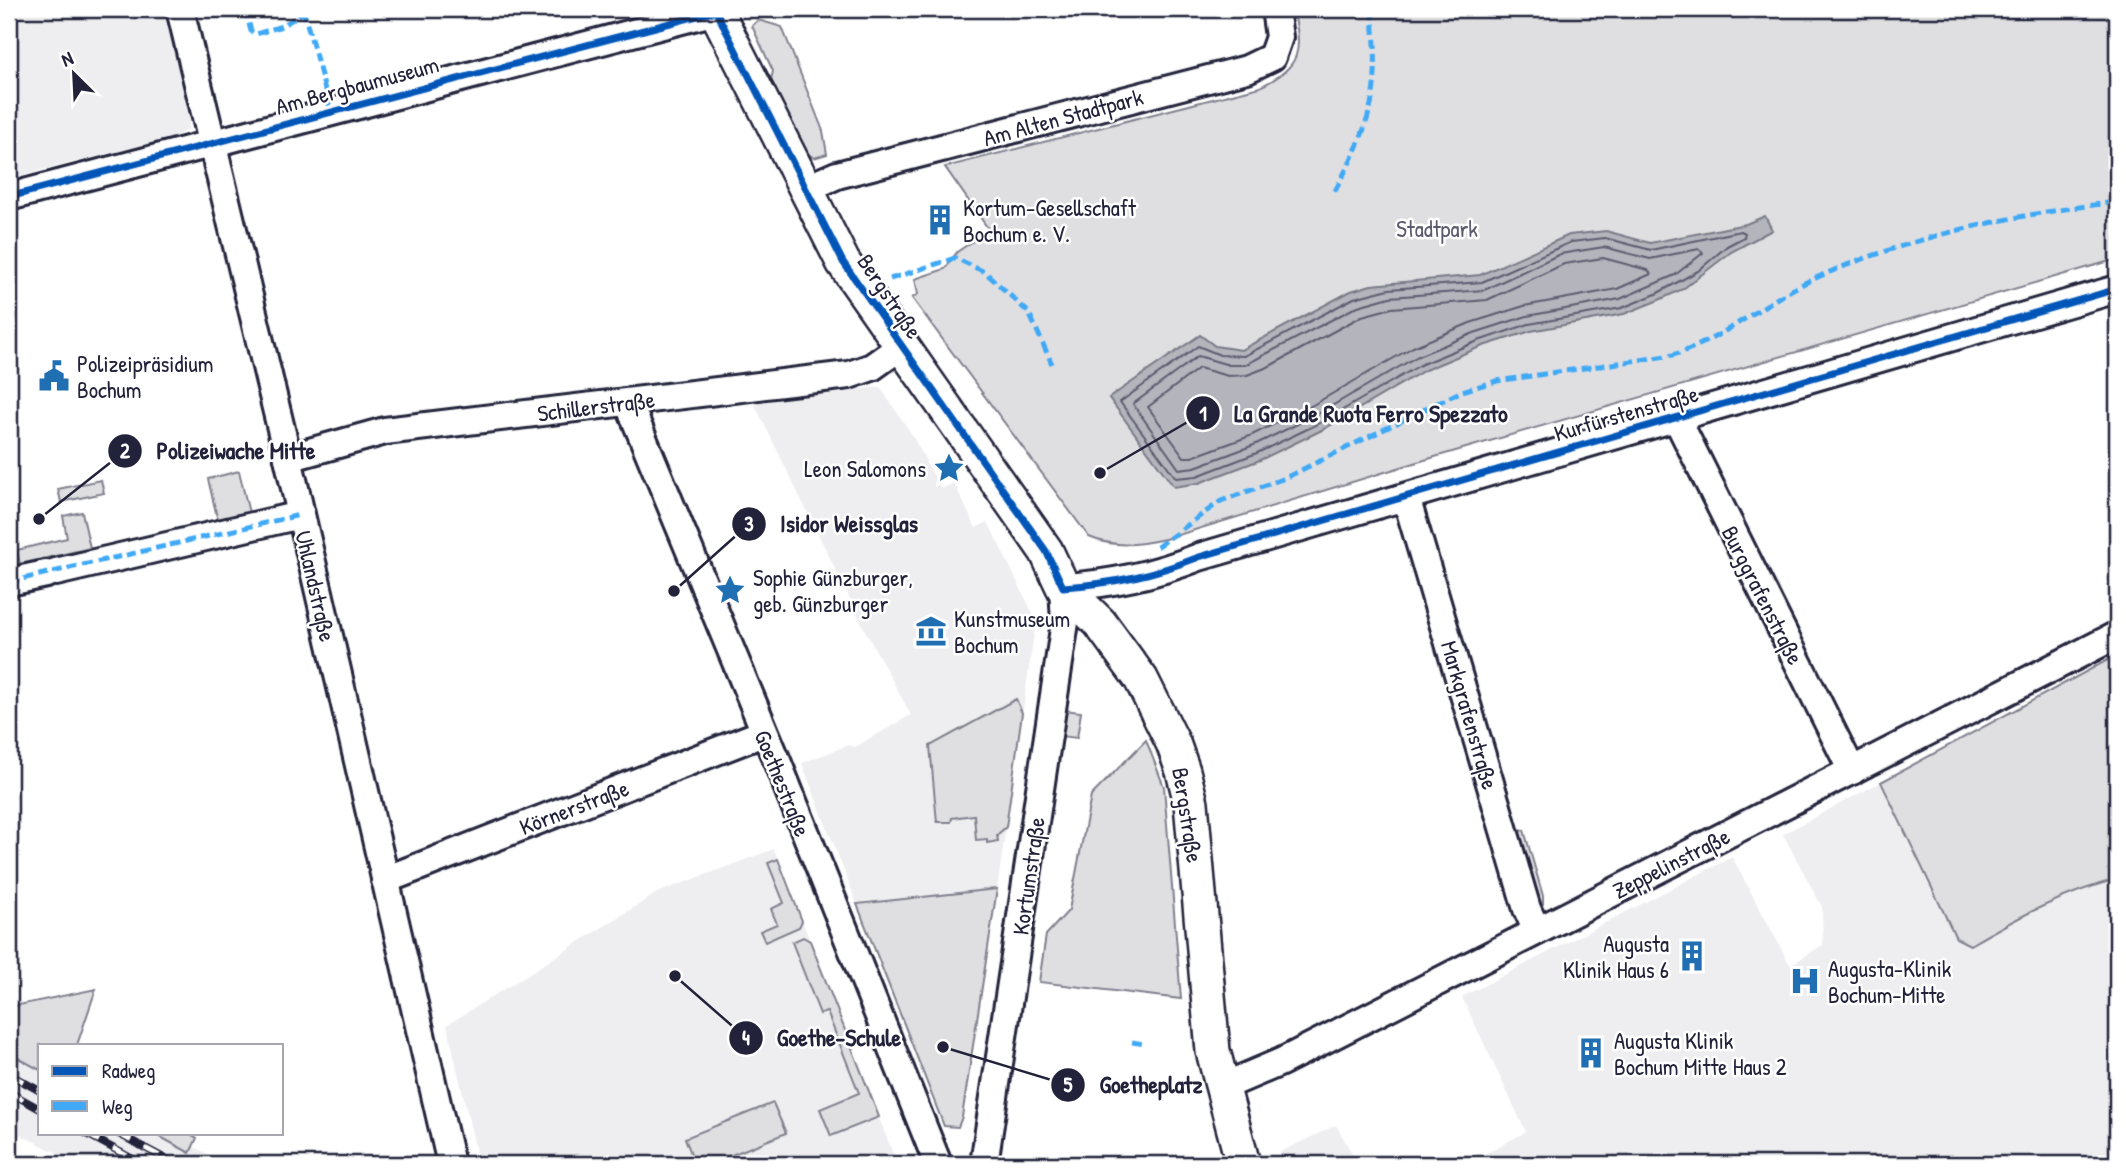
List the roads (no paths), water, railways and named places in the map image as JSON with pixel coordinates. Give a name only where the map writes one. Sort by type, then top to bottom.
[{"type":"street","name":"Uhlandstraße","points":[[180,9],[288,458],[451,1164]]},
{"type":"street","name":"Am Alten Stadtpark","points":[[805,189],[837,176],[1247,69],[1272,57],[1279,37],[1275,9]]},
{"type":"street","name":"Am Bergbaumuseum","points":[[9,197],[715,10]]},
{"type":"street","name":"Bergstraße","points":[[715,10],[843,262],[900,347],[1046,551],[1063,586],[1100,623],[1134,669],[1163,721],[1183,771],[1191,803],[1213,1051],[1243,1164]]},
{"type":"street","name":"Kurfürstenstraße","points":[[1063,586],[1111,584],[1159,573],[1199,557],[2117,289]]},
{"type":"street","name":"Schillerstraße","points":[[288,458],[385,431],[849,375],[872,367],[900,347]]},
{"type":"street","name":"Goethestraße","points":[[628,402],[938,1164]]},
{"type":"street","name":"Burggrafenstraße","points":[[1677,418],[1852,771]]},
{"type":"street","name":"Markgrafenstraße","points":[[1406,497],[1527,909],[1537,931]]},
{"type":"street","points":[[9,582],[300,515]]},
{"type":"street","name":"Kortumstraße","points":[[984,1164],[1065,622],[1063,586]]},
{"type":"street","name":"Zeppelinstraße","points":[[1222,1087],[1281,1062],[2117,635]]},
{"type":"street","name":"Körnerstraße","points":[[385,880],[763,733]]},
{"type":"water","points":[[1765,216],[1772,230],[1731,252],[1683,289],[1624,314],[1531,331],[1480,347],[1425,370],[1324,429],[1260,460],[1199,483],[1174,487],[1109,398],[1200,335],[1215,346],[1241,350],[1351,291],[1371,285],[1480,275],[1569,235],[1606,231],[1650,243],[1746,224]]},
{"type":"railway","points":[[9,1074],[38,1090]]},
{"type":"railway","points":[[9,1092],[38,1108]]},
{"type":"railway","points":[[87,1134],[142,1164]]},
{"type":"railway","points":[[119,1134],[175,1164]]},
{"type":"place","name":"Kortum-Gesellschaft Bochum e. V.","points":[[940,220]]},
{"type":"place","name":"Polizeipräsidium Bochum","points":[[54,376]]},
{"type":"place","name":"Leon Salomons","points":[[949,468]]},
{"type":"place","name":"La Grande Ruota Ferro Spezzato","points":[[1100,473]]},
{"type":"place","name":"Polizeiwache Mitte","points":[[39,519]]},
{"type":"place","name":"Sophie Günzburger, geb. Günzburger","points":[[730,590]]},
{"type":"place","name":"Isidor Weissglas","points":[[674,591]]},
{"type":"place","name":"Kunstmuseum Bochum","points":[[931,631]]},
{"type":"place","name":"Augusta Klinik Haus 6","points":[[1692,956]]},
{"type":"place","name":"Goethe-Schule","points":[[675,976]]},
{"type":"place","name":"Augusta-Klinik Bochum-Mitte","points":[[1805,981]]},
{"type":"place","name":"Goetheplatz","points":[[943,1047]]},
{"type":"place","name":"Augusta Klinik Bochum Mitte Haus 2","points":[[1591,1053]]},
{"type":"park label","name":"Stadtpark","points":[[1437,228]]}]
